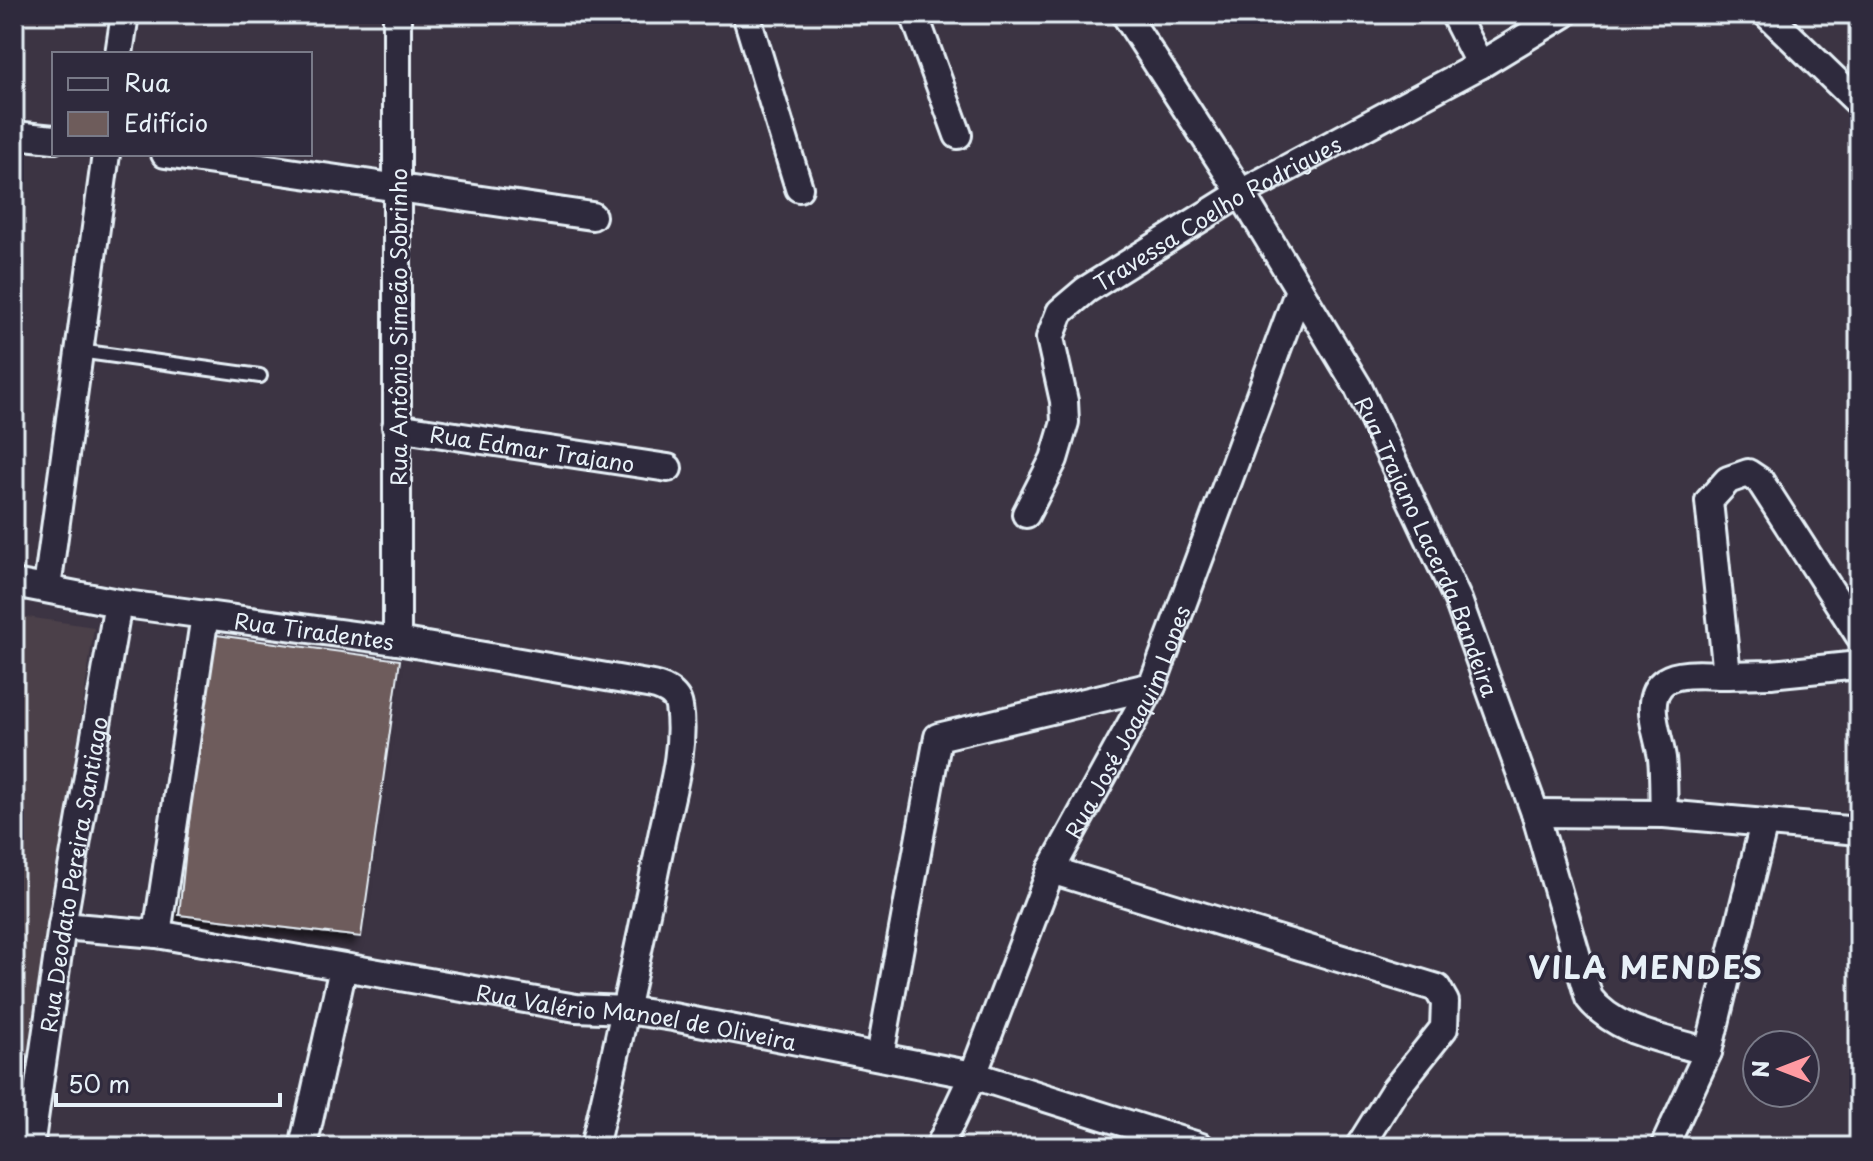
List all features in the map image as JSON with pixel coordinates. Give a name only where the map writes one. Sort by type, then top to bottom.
[{"type":"street","points":[[119,52],[125,14]]},
{"type":"street","name":"Rua Antônio Simeão Sobrinho","points":[[397,14],[397,641]]},
{"type":"street","points":[[746,14],[799,188]]},
{"type":"street","points":[[914,14],[958,135]]},
{"type":"street","name":"Rua Trajano Lacerda Bandeira","points":[[1125,14],[1241,193],[1358,387],[1458,600],[1535,813],[1589,998],[1602,1014],[1623,1025],[1708,1052]]},
{"type":"street","points":[[1454,14],[1480,65]]},
{"type":"street","name":"Travessa Coelho Rodrigues","points":[[1026,514],[1054,459],[1065,422],[1064,401],[1050,338],[1060,312],[1086,290],[1241,193],[1480,65],[1564,14]]},
{"type":"street","points":[[1767,14],[1859,103]]},
{"type":"street","points":[[14,135],[52,139]]},
{"type":"street","points":[[47,588],[106,156]]},
{"type":"street","points":[[178,156],[592,216]]},
{"type":"street","name":"Rua José Joaquim Lopes","points":[[939,1147],[973,1075],[1051,870],[1152,686],[1299,290]]},
{"type":"street","name":"Rua Edmar Trajano","points":[[396,427],[668,468]]},
{"type":"street","points":[[1727,675],[1709,501],[1728,480],[1738,475],[1748,473],[1760,481],[1859,635]]},
{"type":"street","name":"Rua Tiradentes","points":[[14,583],[118,603],[397,641],[662,687],[680,705],[677,758],[627,1010],[594,1147]]},
{"type":"street","name":"Rua Deodato Pereira Santiago","points":[[30,1147],[62,926],[118,603]]},
{"type":"street","points":[[157,934],[205,615]]},
{"type":"street","points":[[1664,814],[1662,760],[1653,723],[1658,687],[1666,679],[1771,674],[1859,665]]},
{"type":"street","points":[[880,1056],[938,737],[1152,686]]},
{"type":"street","points":[[1535,813],[1664,814],[1859,831]]},
{"type":"street","points":[[1664,1147],[1708,1052],[1764,823]]},
{"type":"street","points":[[1051,870],[1437,988],[1445,1002],[1444,1028],[1394,1091],[1359,1147]]},
{"type":"street","name":"Rua Valério Manoel de Oliveira","points":[[62,926],[157,934],[576,1008],[627,1010],[880,1056],[973,1075],[1201,1147]]},
{"type":"street","points":[[303,1147],[343,968]]},
{"type":"lane","points":[[79,351],[260,376]]},
{"type":"shaded area","points":[[14,615],[94,627],[30,1072],[14,1070]]},
{"type":"building","points":[[209,634],[400,660],[361,937],[179,915]]},
{"type":"district","name":"VILA MENDES","points":[[1646,966]]}]
